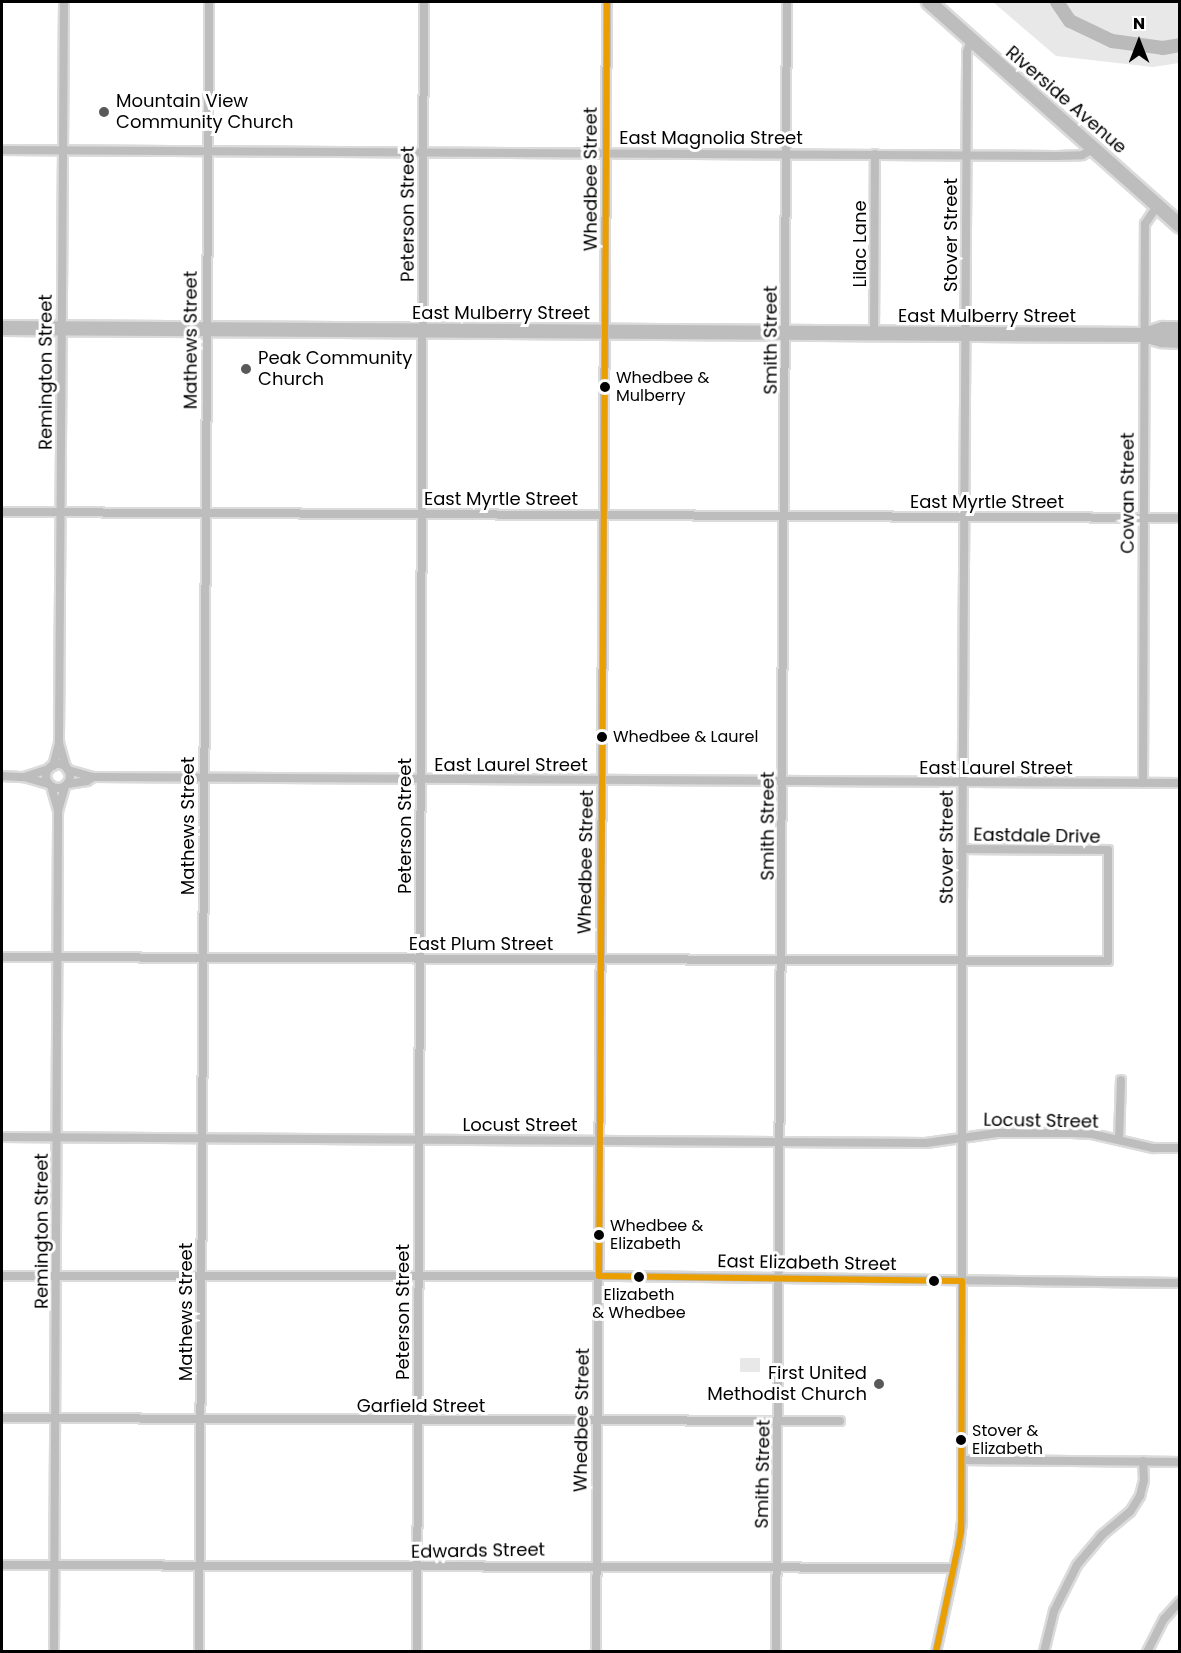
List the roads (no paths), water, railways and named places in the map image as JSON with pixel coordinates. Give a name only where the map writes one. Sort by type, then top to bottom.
[{"type":"highway","name":"Riverside Avenue","points":[[929,2],[1095,148],[1179,226]]},
{"type":"highway","name":"East Mulberry Street","points":[[2,328],[1144,335],[1162,340],[1179,341]]},
{"type":"highway","name":"East Mulberry Street","points":[[1144,335],[1163,329],[1179,329]]},
{"type":"street","name":"Remington Street","points":[[64,2],[59,743],[67,768]]},
{"type":"street","name":"Mathews Street","points":[[199,1652],[209,2]]},
{"type":"street","name":"Peterson Street","points":[[417,1652],[424,2]]},
{"type":"street","name":"Whedbee Street","points":[[596,1652],[607,2]]},
{"type":"street","name":"Smith Street","points":[[776,1652],[780,1421],[787,2]]},
{"type":"street","name":"Stover Street","points":[[936,1652],[961,1532],[963,1460],[962,783],[967,52],[971,40]]},
{"type":"street","name":"East Magnolia Street","points":[[2,150],[208,153],[786,153],[966,156],[1082,155],[1095,148]]},
{"type":"street","name":"Lilac Lane","points":[[874,333],[875,154]]},
{"type":"street","name":"Cowan Street","points":[[1143,783],[1145,224],[1157,206]]},
{"type":"street","name":"East Myrtle Street","points":[[2,512],[1179,518]]},
{"type":"street","name":"Remington Street","points":[[51,767],[59,743]]},
{"type":"street","points":[[50,785],[46,776],[51,767]]},
{"type":"street","points":[[2,776],[24,777],[58,788],[67,785],[70,777],[67,768],[51,767],[24,777]]},
{"type":"street","name":"East Laurel Street","points":[[67,768],[93,777],[1179,783]]},
{"type":"street","name":"East Laurel Street","points":[[67,785],[87,781],[93,777]]},
{"type":"street","name":"Remington Street","points":[[50,785],[58,811],[54,1652]]},
{"type":"street","name":"Remington Street","points":[[58,811],[67,785]]},
{"type":"street","name":"Eastdale Drive","points":[[961,962],[974,959],[1108,961],[1108,850],[962,849]]},
{"type":"street","name":"East Plum Street","points":[[2,957],[961,962]]},
{"type":"street","points":[[1119,1140],[1121,1080]]},
{"type":"street","name":"Locust Street","points":[[2,1137],[926,1143],[997,1133],[1072,1133],[1153,1148],[1179,1148]]},
{"type":"street","name":"East Elizabeth Street","points":[[2,1276],[779,1277],[1179,1283]]},
{"type":"street","name":"Garfield Street","points":[[2,1418],[418,1422],[840,1421]]},
{"type":"street","points":[[963,1460],[1179,1462]]},
{"type":"street","points":[[1044,1652],[1054,1611],[1077,1565],[1101,1536],[1130,1512],[1140,1496],[1144,1480],[1143,1461]]},
{"type":"street","name":"Edwards Street","points":[[2,1565],[417,1567],[596,1565],[954,1568]]},
{"type":"street","points":[[1147,1652],[1158,1629],[1178,1606]]},
{"type":"waterway","points":[[1057,2],[1070,21],[1112,41],[1163,48],[1180,45]]},
{"type":"place","name":"Mountain View Community Church","points":[[104,112]]},
{"type":"place","name":"Peak Community Church","points":[[246,369]]},
{"type":"place","name":"Whedbee & Mulberry","points":[[605,387]]},
{"type":"place","name":"Whedbee & Laurel","points":[[602,737]]},
{"type":"place","name":"Whedbee & Elizabeth","points":[[599,1235]]},
{"type":"place","name":"Elizabeth & Whedbee","points":[[639,1277]]},
{"type":"place","name":"First United Methodist Church","points":[[879,1384]]},
{"type":"place","name":"Stover & Elizabeth","points":[[961,1440]]}]
